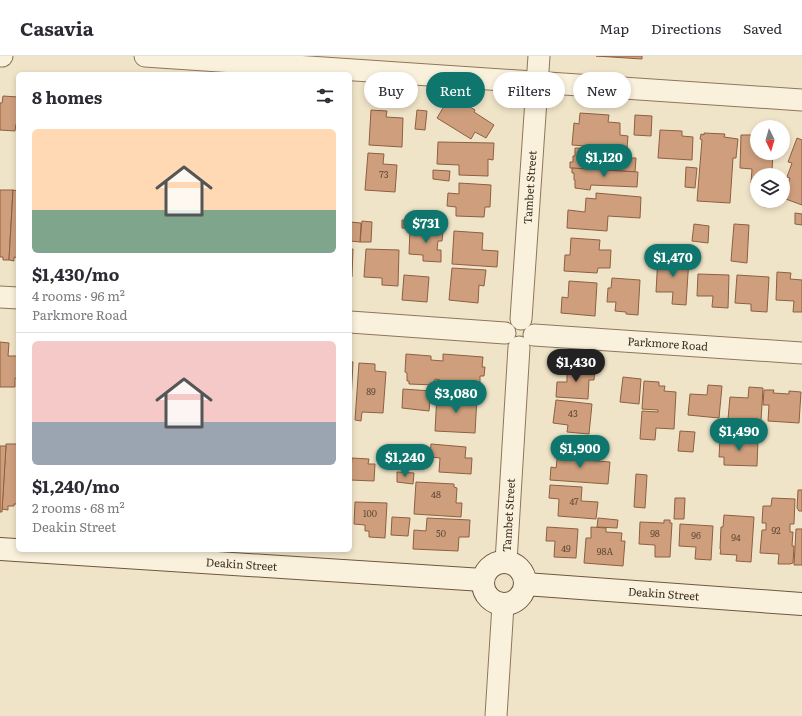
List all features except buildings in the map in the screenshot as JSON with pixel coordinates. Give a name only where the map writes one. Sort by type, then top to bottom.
[{"type":"street","points":[[145,56],[493,79]]},
{"type":"street","name":"Tambet Street","points":[[538,72],[539,56]]},
{"type":"street","points":[[565,84],[802,100]]},
{"type":"street","name":"Tambet Street","points":[[506,562],[519,338],[506,328],[512,321],[520,318],[536,108]]},
{"type":"street","points":[[0,297],[16,298]]},
{"type":"street","name":"Parkmore Road","points":[[352,322],[519,338],[802,353]]},
{"type":"street","name":"Deakin Street","points":[[0,549],[16,550]]},
{"type":"street","name":"Deakin Street","points":[[47,552],[483,580]]},
{"type":"street","points":[[506,562],[514,564],[520,569],[524,576],[524,592],[519,599],[512,604],[503,605],[495,603],[488,597],[483,589],[483,580],[485,573],[498,563],[506,562]]},
{"type":"street","name":"Deakin Street","points":[[525,584],[802,604]]},
{"type":"street","points":[[496,716],[503,605]]}]
